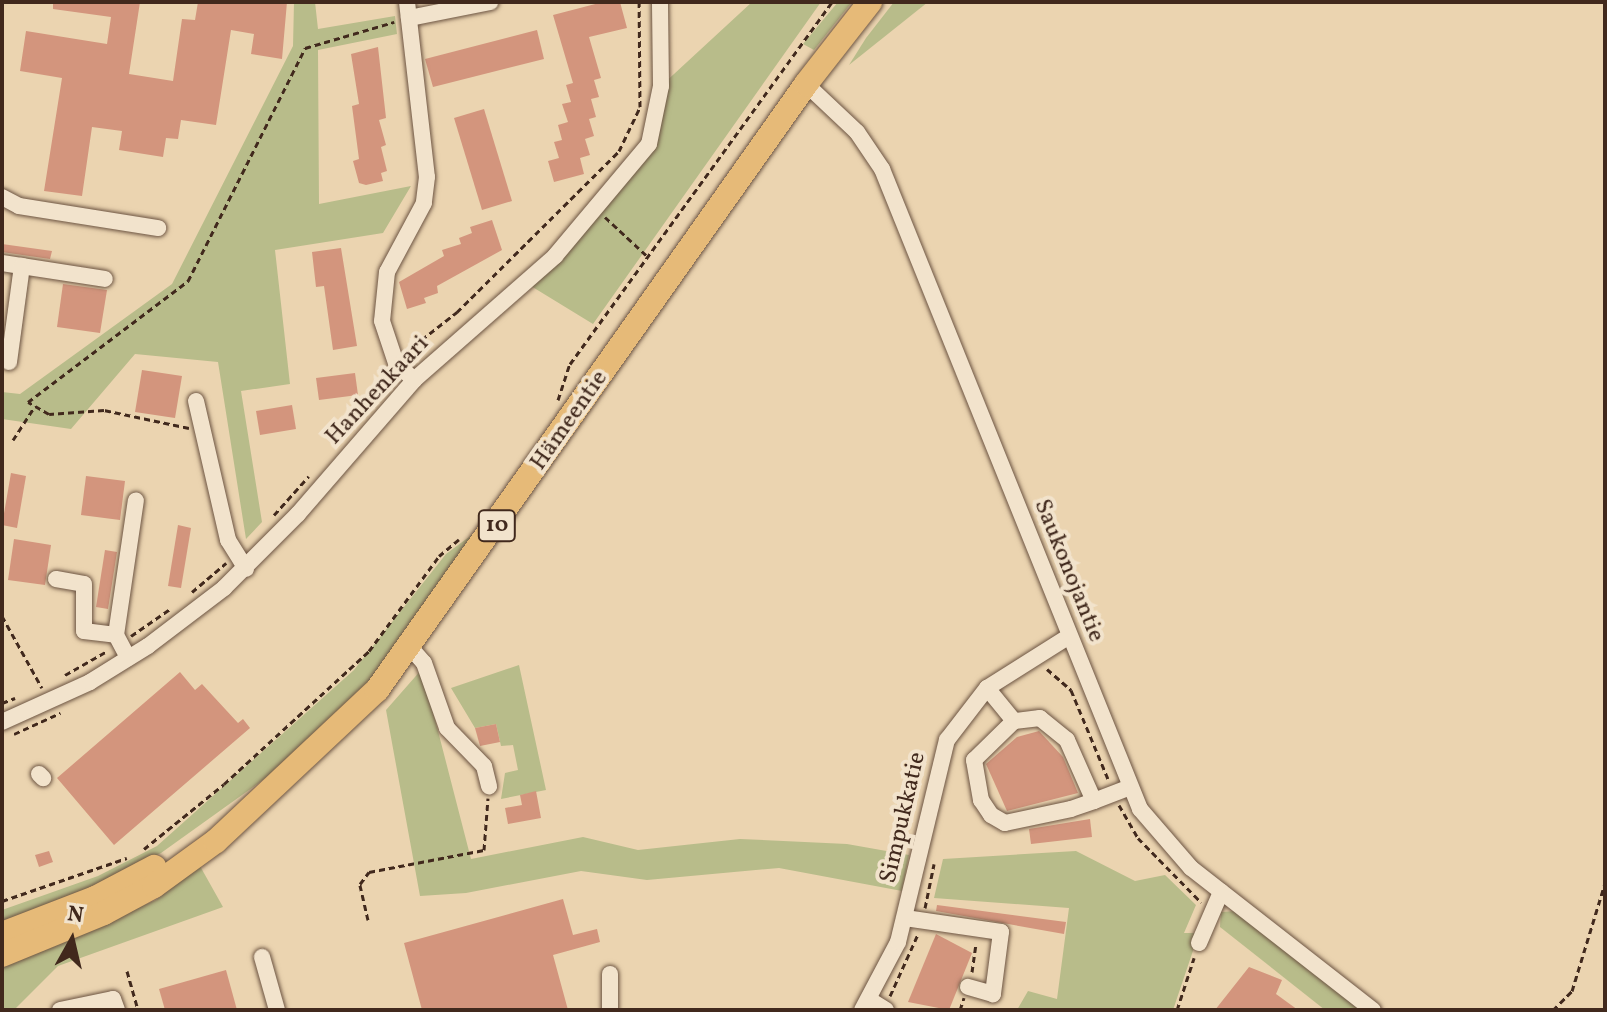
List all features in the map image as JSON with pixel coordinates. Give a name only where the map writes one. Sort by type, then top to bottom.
[{"type":"highway","name":"Hämeentie","points":[[2,955],[126,903],[216,841],[377,690],[806,84],[870,2]]},
{"type":"highway","name":"Hämeentie","points":[[2,934],[133,880],[211,829],[242,815]]},
{"type":"street","points":[[414,380],[396,363],[382,321],[382,296],[392,260],[424,203],[427,177],[408,10],[490,2]]},
{"type":"street","name":"Hanhenkaari","points":[[4,728],[55,700],[121,646],[246,569],[414,380],[555,256],[649,144],[658,118],[660,2]]},
{"type":"street","name":"Saukonojantie","points":[[806,84],[857,132],[882,169],[1130,787],[1167,845],[1221,892],[1373,1010]]},
{"type":"street","points":[[2,197],[19,206],[158,228]]},
{"type":"street","points":[[2,263],[105,279]]},
{"type":"street","points":[[9,362],[22,266]]},
{"type":"street","points":[[196,401],[217,501],[236,554],[246,569]]},
{"type":"street","points":[[56,579],[84,584],[84,631],[121,646],[136,500]]},
{"type":"street","name":"Simpukkatie","points":[[875,1007],[905,918],[940,758],[959,721],[987,688],[1068,637]]},
{"type":"street","points":[[410,647],[424,663],[447,728],[484,766],[489,786]]},
{"type":"street","points":[[987,688],[1014,721]]},
{"type":"street","points":[[1094,801],[1061,732],[1040,718],[1014,721],[974,760],[977,787],[991,815],[1013,823],[1094,801],[1130,787]]},
{"type":"street","points":[[1199,943],[1221,892]]},
{"type":"street","points":[[905,918],[1001,932],[993,994],[968,987]]},
{"type":"street","points":[[262,957],[277,1010]]},
{"type":"street","points":[[610,974],[610,1010]]},
{"type":"street","points":[[60,1010],[113,999],[117,1010]]},
{"type":"path","points":[[372,405],[396,363],[457,312],[619,151],[640,107],[639,2]]},
{"type":"path","points":[[554,411],[570,364],[832,2]]},
{"type":"path","points":[[201,431],[104,410],[49,414],[28,402],[188,281],[305,48],[408,10]]},
{"type":"path","points":[[581,191],[646,255]]},
{"type":"path","points":[[13,440],[35,406]]},
{"type":"path","points":[[271,518],[315,470]]},
{"type":"path","points":[[2,901],[136,855],[162,838],[369,651],[439,556],[462,537]]},
{"type":"path","points":[[183,599],[236,554]]},
{"type":"path","points":[[59,679],[121,646],[171,608]]},
{"type":"path","points":[[2,616],[45,687],[34,691]]},
{"type":"path","points":[[1037,675],[1047,669],[1049,647]]},
{"type":"path","points":[[2,703],[27,694]]},
{"type":"path","points":[[4,728],[53,719],[59,709]]},
{"type":"path","points":[[368,920],[360,884],[369,872],[484,850],[489,786]]},
{"type":"path","points":[[875,1007],[923,920],[935,858]]},
{"type":"path","points":[[1553,1010],[1572,991],[1605,883]]},
{"type":"path","points":[[960,1010],[968,987],[978,928]]},
{"type":"path","points":[[1177,1010],[1199,943]]},
{"type":"path","points":[[127,971],[138,1010]]},
{"type":"green space","points":[[294,2],[315,2],[318,29],[395,16],[397,34],[318,50],[319,204],[411,186],[383,233],[275,250],[290,384],[241,391],[262,522],[246,539],[218,362],[135,354],[71,429],[2,419],[2,392],[20,394],[172,284],[293,46]]},
{"type":"green space","points":[[752,2],[821,2],[593,324],[526,283],[649,144],[661,86]]},
{"type":"green space","points":[[838,2],[852,2],[814,50],[803,44]]},
{"type":"green space","points":[[894,2],[928,2],[849,65],[866,38]]},
{"type":"green space","points":[[473,534],[369,683],[281,767],[161,853],[89,890],[2,923],[2,910],[98,876],[157,846],[354,670],[446,554]]},
{"type":"green space","points":[[519,665],[546,790],[501,799],[505,773],[518,770],[513,745],[501,746],[496,724],[475,728],[451,688]]},
{"type":"green space","points":[[422,669],[471,859],[583,837],[638,850],[740,839],[847,844],[909,855],[902,891],[779,868],[647,880],[581,871],[466,893],[420,896],[386,710]]},
{"type":"green space","points":[[1076,851],[1135,881],[1165,875],[1196,905],[1184,933],[1199,933],[1173,1010],[1017,1010],[1028,991],[1057,999],[1069,908],[934,898],[943,859]]},
{"type":"green space","points":[[200,866],[223,907],[58,966],[14,1010],[2,1010],[2,967],[156,900]]},
{"type":"green space","points":[[1237,911],[1362,1010],[1325,1010],[1220,927],[1221,912]]},
{"type":"building","points":[[53,2],[140,2],[129,74],[173,81],[182,19],[195,20],[198,2],[287,2],[282,59],[251,54],[254,34],[231,30],[216,125],[181,120],[178,139],[166,138],[163,157],[119,150],[122,131],[92,127],[82,196],[44,191],[62,78],[20,71],[26,31],[107,44],[111,17],[53,9]]},
{"type":"building","points":[[603,2],[620,2],[627,28],[589,37],[601,78],[594,80],[599,97],[591,99],[596,117],[589,119],[594,136],[585,139],[590,155],[580,158],[584,174],[554,182],[548,161],[559,158],[554,142],[562,140],[558,125],[568,122],[562,104],[571,102],[566,85],[573,83],[553,15]]},
{"type":"building","points":[[537,30],[544,59],[433,87],[425,59]]},
{"type":"building","points":[[378,47],[386,118],[379,120],[386,145],[381,147],[387,171],[381,173],[383,181],[366,185],[359,183],[353,161],[359,159],[352,106],[359,104],[351,54]]},
{"type":"building","points":[[484,109],[512,201],[482,210],[454,118]]},
{"type":"building","points":[[492,220],[502,250],[437,286],[438,293],[424,298],[426,303],[407,309],[399,282],[444,256],[442,250],[461,244],[459,238],[472,233],[470,227]]},
{"type":"building","points":[[2,244],[52,251],[50,259],[2,252]]},
{"type":"building","points":[[341,248],[357,346],[333,350],[324,286],[316,287],[312,252]]},
{"type":"building","points":[[63,284],[107,290],[100,333],[57,327]]},
{"type":"building","points":[[142,370],[182,376],[175,418],[135,412]]},
{"type":"building","points":[[355,373],[358,395],[319,400],[316,378]]},
{"type":"building","points":[[292,405],[296,429],[260,435],[256,411]]},
{"type":"building","points":[[11,473],[26,476],[17,528],[2,525]]},
{"type":"building","points":[[86,476],[125,481],[120,520],[81,515]]},
{"type":"building","points":[[178,525],[191,528],[181,588],[168,586]]},
{"type":"building","points":[[14,539],[51,545],[45,585],[8,580]]},
{"type":"building","points":[[105,550],[117,552],[108,609],[96,607]]},
{"type":"building","points":[[180,672],[195,690],[202,684],[238,723],[243,719],[250,728],[114,845],[57,778]]},
{"type":"building","points":[[496,724],[500,742],[480,746],[475,728]]},
{"type":"building","points":[[1039,731],[1063,757],[1078,793],[1007,811],[986,764],[1017,737]]},
{"type":"building","points":[[536,791],[541,818],[508,824],[505,808],[522,805],[520,795]]},
{"type":"building","points":[[1090,819],[1092,837],[1031,844],[1029,829]]},
{"type":"building","points":[[49,851],[53,862],[39,867],[35,855]]},
{"type":"building","points":[[563,899],[573,935],[597,929],[600,942],[553,955],[568,1010],[422,1010],[404,943]]},
{"type":"building","points":[[937,905],[1066,922],[1064,934],[936,911]]},
{"type":"building","points":[[936,934],[972,953],[949,1010],[908,1002]]},
{"type":"building","points":[[1249,967],[1282,980],[1276,994],[1298,1010],[1215,1010]]},
{"type":"building","points":[[226,970],[237,1010],[165,1010],[159,989]]}]
